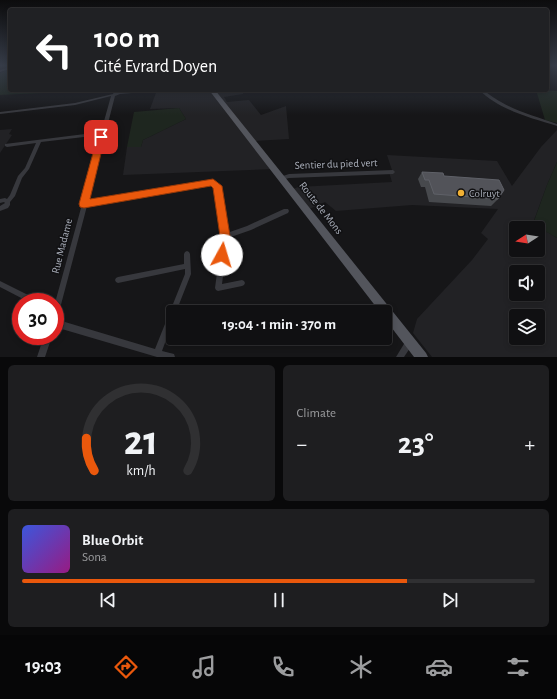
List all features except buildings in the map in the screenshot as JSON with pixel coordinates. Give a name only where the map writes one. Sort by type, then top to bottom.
[{"type":"main road","name":"Route de Mons","points":[[214,92],[422,357]]},
{"type":"street","name":"Rue Madame","points":[[61,293],[102,133],[113,96],[116,92]]},
{"type":"street","points":[[0,113],[68,105],[113,96],[120,93],[132,92]]},
{"type":"street","points":[[483,92],[495,102],[507,108],[557,125]]},
{"type":"street","points":[[7,145],[102,133]]},
{"type":"street","points":[[0,209],[6,206],[12,196],[20,177],[27,169],[39,141]]},
{"type":"street","name":"Sentier du pied vert","points":[[282,178],[289,176],[393,172]]},
{"type":"street","points":[[84,204],[213,183],[217,186],[225,236],[218,288],[242,283]]},
{"type":"street","points":[[0,201],[8,201]]},
{"type":"street","points":[[225,236],[249,228],[286,211]]},
{"type":"street","points":[[176,305],[186,281],[187,254]]},
{"type":"street","points":[[118,280],[187,266]]},
{"type":"street","points":[[0,284],[18,293]]},
{"type":"street","points":[[64,325],[171,357]]},
{"type":"street","points":[[157,352],[166,330]]},
{"type":"street","points":[[400,357],[410,342]]},
{"type":"street","points":[[41,357],[45,345]]},
{"type":"shaded area","points":[[0,82],[8,82],[8,92],[65,92],[0,95]]},
{"type":"shaded area","points":[[557,91],[557,123],[545,120],[537,92]]},
{"type":"shaded area","points":[[156,92],[244,92],[243,94],[224,97],[227,102],[249,100],[261,115],[286,106],[289,139],[253,141],[274,169],[123,175],[127,147],[141,147],[143,140],[186,119],[179,108],[150,109]]},
{"type":"shaded area","points":[[179,108],[186,119],[143,140],[141,147],[127,147],[134,112]]},
{"type":"shaded area","points":[[12,129],[9,134],[12,135],[0,153],[0,130]]},
{"type":"shaded area","points":[[557,130],[557,162],[534,221],[509,221],[509,257],[545,257],[545,230],[557,238],[557,357],[432,357],[413,333],[417,319],[472,260],[488,239],[481,233],[498,209],[412,205],[336,211],[325,202],[307,210],[291,190],[298,187],[392,182],[389,172],[392,170],[387,155],[497,161],[512,186],[541,147]]},
{"type":"shaded area","points":[[557,162],[557,238],[545,231],[545,221],[534,221]]},
{"type":"place","name":"Colruyt","points":[[461,193]]},
{"type":"route","points":[[101,137],[84,204],[210,182],[213,183],[217,186],[225,236],[222,255]]}]
